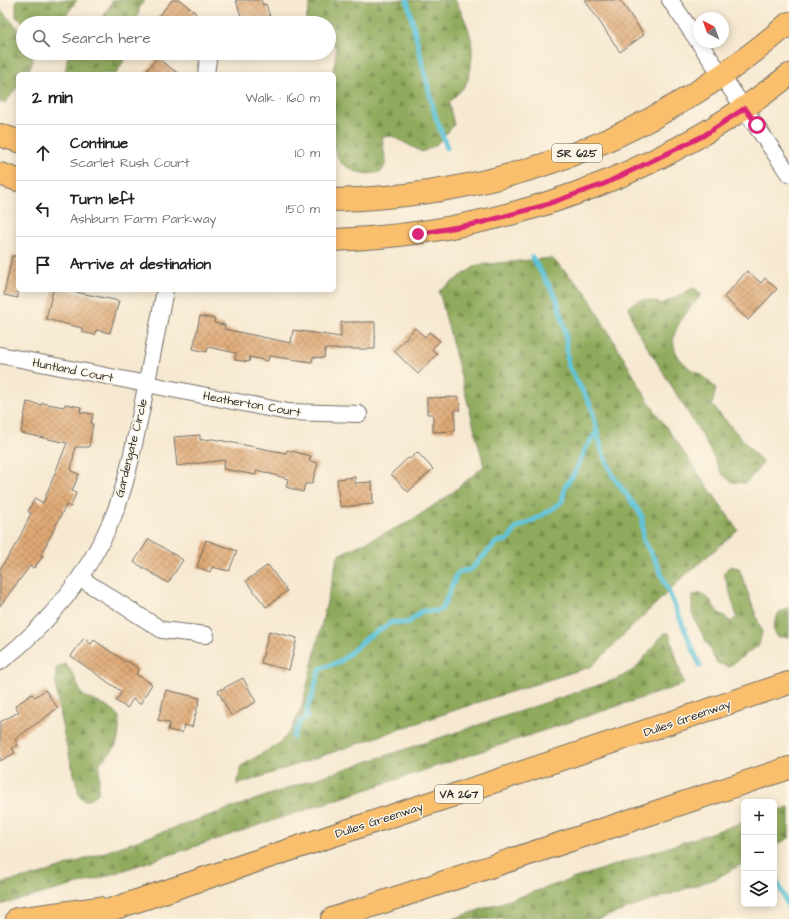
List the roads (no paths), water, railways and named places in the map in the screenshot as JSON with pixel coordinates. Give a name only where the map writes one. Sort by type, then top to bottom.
[{"type":"main road","name":"SR 625","points":[[336,200],[417,195],[474,185],[530,170],[588,149],[632,130],[722,76],[765,44],[789,23]]},
{"type":"main road","points":[[336,240],[366,239],[418,234],[480,223],[542,206],[604,184],[703,136],[745,108],[789,75]]},
{"type":"main road","points":[[0,135],[16,140]]},
{"type":"main road","points":[[0,174],[16,179]]},
{"type":"main road","name":"Dulles Greenway","points":[[83,919],[789,683]]},
{"type":"main road","points":[[332,919],[789,768]]},
{"type":"main road","points":[[370,919],[568,841]]},
{"type":"main road","points":[[17,919],[128,904]]},
{"type":"street","points":[[670,0],[789,174]]},
{"type":"street","points":[[206,72],[209,60]]},
{"type":"street","name":"Gardengate Circle","points":[[0,662],[44,623],[80,578],[110,523],[123,488],[133,452],[165,292]]},
{"type":"street","name":"Huntland Court","points":[[0,355],[146,384]]},
{"type":"street","name":"Heatherton Court","points":[[146,384],[288,412],[359,414]]},
{"type":"street","points":[[80,578],[162,630],[206,635]]},
{"type":"waterway","points":[[407,0],[435,115],[447,148]]},
{"type":"waterway","points":[[532,257],[557,299],[565,330],[568,365],[591,406],[602,451],[613,476],[642,516],[643,539],[657,564],[700,666]]},
{"type":"waterway","points":[[293,737],[300,722],[307,717],[308,705],[313,694],[320,669],[341,661],[368,637],[392,622],[408,623],[422,611],[437,611],[442,609],[457,574],[462,571],[470,570],[497,542],[508,540],[517,527],[541,516],[562,501],[565,487],[577,469],[584,451],[597,431]]},
{"type":"waterway","points":[[777,881],[789,908]]}]
